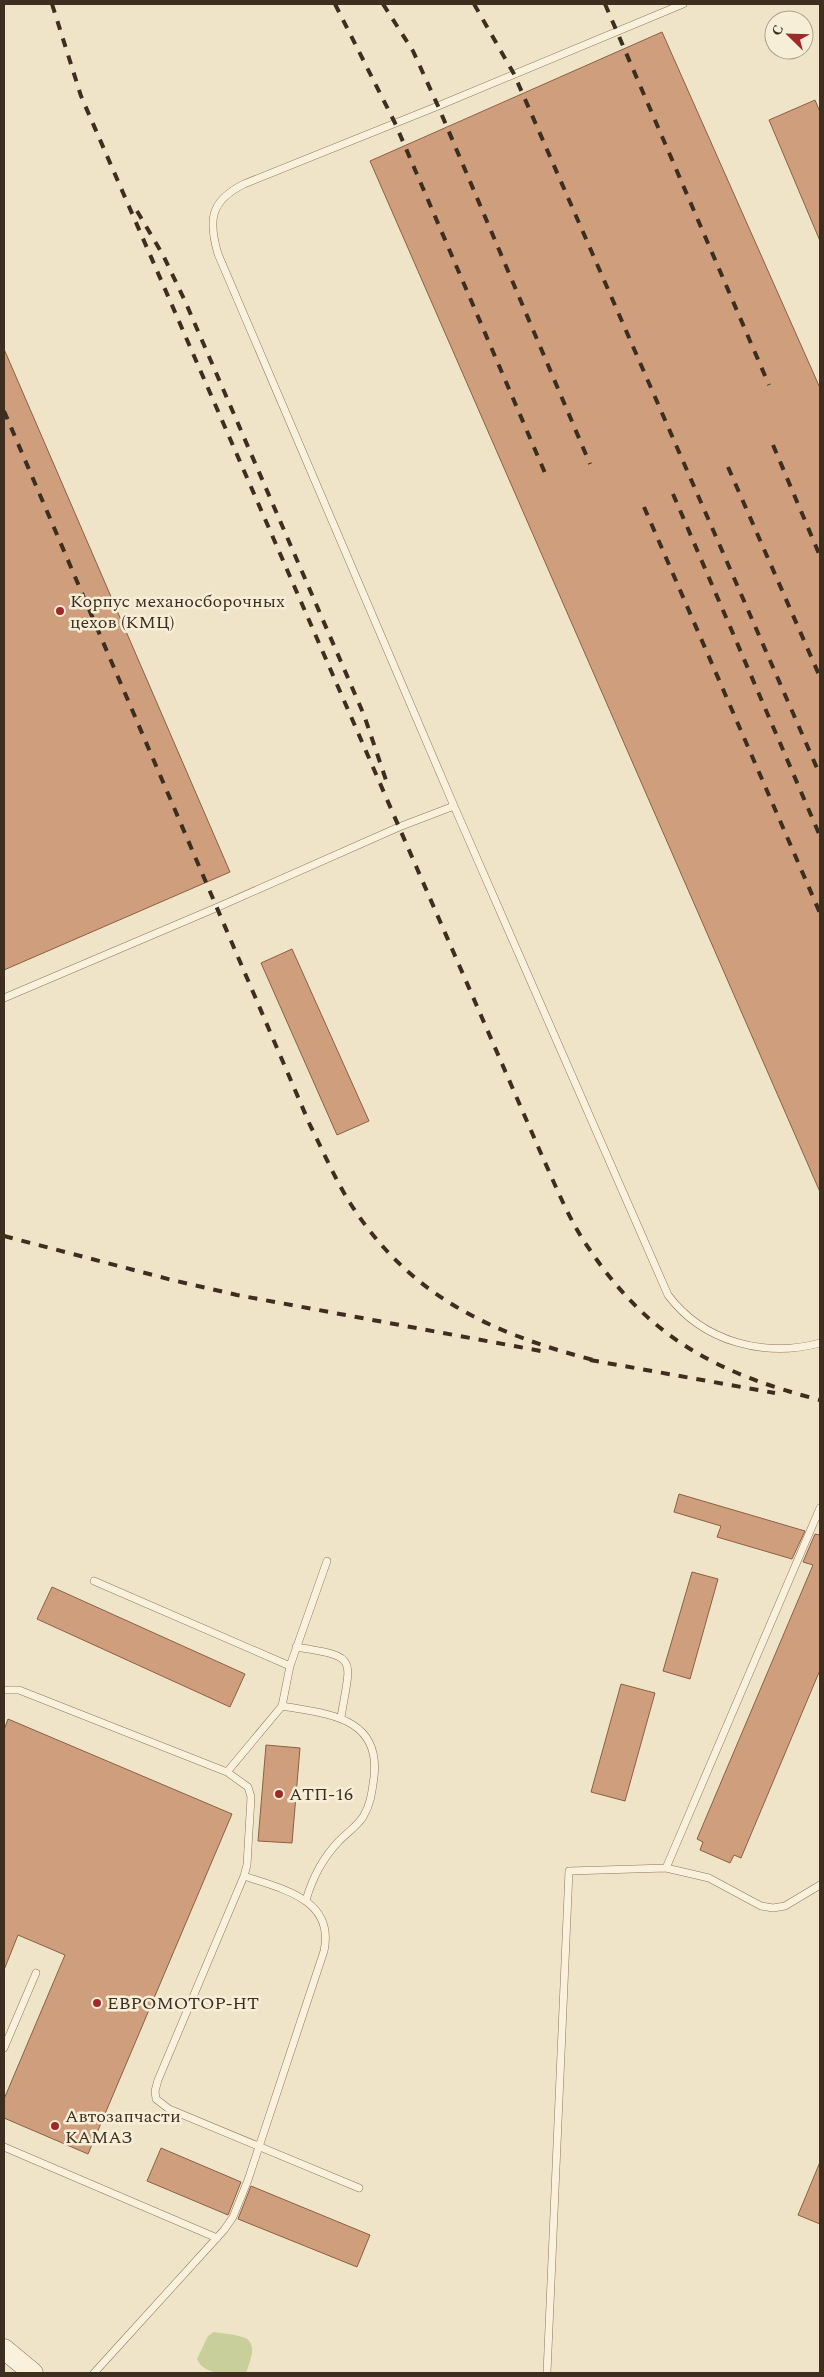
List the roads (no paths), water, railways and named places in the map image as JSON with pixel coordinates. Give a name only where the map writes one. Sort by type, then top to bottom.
[{"type":"main road","points":[[5,2353],[33,2373]]},
{"type":"lane","points":[[683,4],[244,184],[230,191],[221,199],[215,209],[212,222],[213,236],[218,254],[454,806],[668,1295],[678,1309],[692,1320],[708,1331],[729,1341],[747,1346],[764,1347],[806,1347],[820,1343]]},
{"type":"lane","points":[[4,998],[218,907],[399,827],[454,806]]},
{"type":"lane","points":[[666,1868],[820,1508]]},
{"type":"lane","points":[[227,1772],[282,1706],[290,1666],[327,1561]]},
{"type":"lane","points":[[94,1581],[290,1666]]},
{"type":"lane","points":[[296,1647],[333,1653],[342,1657],[347,1664],[349,1673],[342,1717]]},
{"type":"lane","points":[[4,1690],[19,1690],[227,1772],[248,1786],[251,1797],[247,1865],[244,1876],[155,2091],[156,2098],[169,2109],[359,2188]]},
{"type":"lane","points":[[282,1706],[342,1717],[357,1726],[373,1752],[375,1768],[371,1796],[362,1818],[321,1864],[313,1878],[306,1900]]},
{"type":"lane","points":[[547,2373],[569,1871],[666,1868],[709,1878],[761,1906],[773,1908],[785,1906],[820,1885]]},
{"type":"lane","points":[[94,2373],[217,2238],[233,2217],[259,2148],[327,1939],[323,1920],[306,1900],[244,1876]]},
{"type":"lane","points":[[4,2048],[36,1974]]},
{"type":"lane","points":[[4,2148],[217,2238]]},
{"type":"railway","points":[[52,4],[81,96],[543,1158],[576,1228],[613,1281],[637,1307],[663,1330],[690,1349],[719,1365],[784,1390],[820,1400]]},
{"type":"railway","points":[[335,4],[395,123],[548,480]]},
{"type":"railway","points":[[383,4],[413,51],[438,106],[590,464]]},
{"type":"railway","points":[[474,4],[514,74],[820,775]]},
{"type":"railway","points":[[605,4],[769,385]]},
{"type":"railway","points":[[137,211],[163,255],[185,301],[364,715],[388,786]]},
{"type":"railway","points":[[4,411],[310,1125],[350,1203],[374,1236],[400,1264],[428,1288],[457,1308],[523,1338],[597,1361]]},
{"type":"railway","points":[[773,445],[820,556]]},
{"type":"railway","points":[[728,467],[820,677]]},
{"type":"railway","points":[[673,494],[820,836]]},
{"type":"railway","points":[[644,507],[820,913]]},
{"type":"railway","points":[[4,1236],[237,1295],[541,1351]]},
{"type":"railway","points":[[590,1360],[775,1393]]},
{"type":"place","name":"Корпус механосборочных цехов (КМЦ)","points":[[60,611]]},
{"type":"place","name":"АТП-16","points":[[279,1794]]},
{"type":"place","name":"ЕВРОМОТОР-НТ","points":[[97,2003]]},
{"type":"place","name":"Автозапчасти КАМАЗ","points":[[55,2126]]}]
